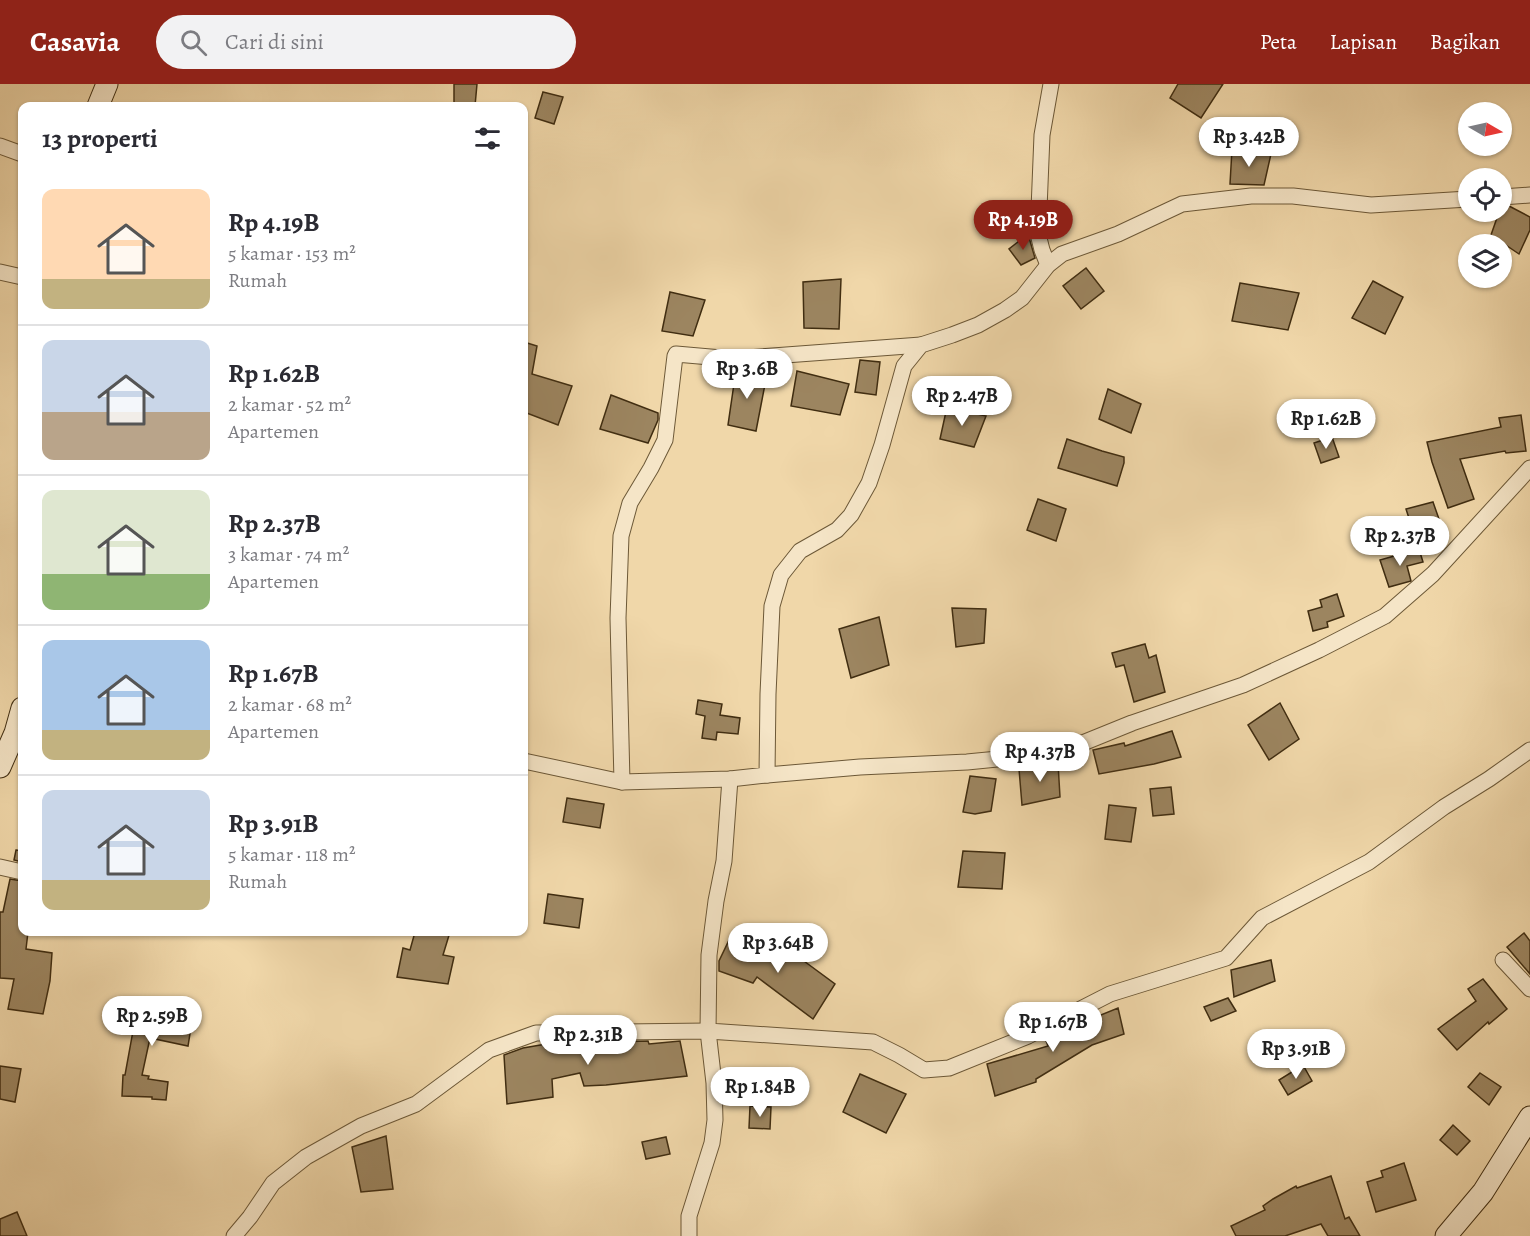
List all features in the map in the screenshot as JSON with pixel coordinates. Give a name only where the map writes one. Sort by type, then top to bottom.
[{"type":"main road","points":[[100,102],[107,84]]},
{"type":"main road","points":[[0,767],[18,722]]},
{"type":"main road","points":[[1446,1236],[1483,1192],[1530,1117]]},
{"type":"street","points":[[1048,265],[1038,234],[1042,135],[1051,84]]},
{"type":"street","points":[[0,146],[18,153]]},
{"type":"street","points":[[1512,196],[1530,195]]},
{"type":"street","points":[[622,782],[618,618],[621,536],[630,503],[665,440],[676,354],[734,359],[921,345],[978,325],[1005,310],[1022,298],[1048,265],[1062,255],[1118,234],[1182,204],[1251,196],[1293,196],[1371,206],[1458,200]]},
{"type":"street","points":[[0,272],[18,276]]},
{"type":"street","points":[[767,775],[772,606],[781,574],[800,551],[837,530],[851,515],[869,483],[882,445],[903,366],[921,345]]},
{"type":"street","points":[[528,762],[622,782],[730,779],[860,767],[968,762],[1058,753],[1132,723],[1242,685],[1319,650],[1385,616],[1433,574],[1530,468]]},
{"type":"street","points":[[234,1236],[273,1183],[306,1157],[361,1126],[416,1104],[489,1050],[536,1033],[708,1031],[873,1042],[924,1071],[949,1068],[1028,1036],[1110,994],[1226,958],[1262,918],[1369,862],[1444,807],[1530,750]]},
{"type":"street","points":[[689,1236],[689,1216],[712,1143],[715,1120],[714,1083],[708,1031],[709,955],[714,910],[724,861],[730,779]]},
{"type":"street","points":[[0,867],[18,871]]},
{"type":"street","points":[[1503,960],[1530,989]]},
{"type":"building","points":[[454,84],[477,84],[475,102],[454,102]]},
{"type":"building","points":[[1178,84],[1223,84],[1201,118],[1170,98]]},
{"type":"building","points":[[543,92],[563,97],[554,124],[535,118]]},
{"type":"building","points":[[1232,149],[1271,154],[1264,185],[1230,184]]},
{"type":"building","points":[[1512,208],[1530,217],[1530,230],[1519,254],[1512,249],[1512,234],[1491,234],[1496,222],[1512,222]]},
{"type":"building","points":[[1028,234],[1035,258],[1021,265],[1009,249]]},
{"type":"building","points":[[1086,268],[1104,291],[1081,309],[1063,286]]},
{"type":"building","points":[[841,279],[839,329],[804,328],[803,282]]},
{"type":"building","points":[[1373,281],[1403,297],[1385,334],[1352,318]]},
{"type":"building","points":[[1240,283],[1299,293],[1288,330],[1232,321]]},
{"type":"building","points":[[670,292],[705,300],[693,336],[662,331]]},
{"type":"building","points":[[528,343],[537,346],[532,374],[572,386],[558,425],[528,414]]},
{"type":"building","points":[[860,360],[880,362],[876,395],[855,392]]},
{"type":"building","points":[[736,370],[767,374],[756,431],[728,425]]},
{"type":"building","points":[[797,371],[849,384],[840,415],[791,406]]},
{"type":"building","points":[[1108,389],[1141,404],[1131,433],[1099,419]]},
{"type":"building","points":[[611,395],[658,413],[658,420],[648,443],[600,429]]},
{"type":"building","points":[[947,407],[986,416],[974,447],[940,439]]},
{"type":"building","points":[[1521,415],[1526,451],[1506,453],[1505,451],[1460,459],[1474,499],[1448,508],[1427,442],[1501,427],[1499,418]]},
{"type":"building","points":[[1332,437],[1339,457],[1321,463],[1314,443]]},
{"type":"building","points":[[1067,439],[1124,457],[1117,486],[1058,468]]},
{"type":"building","points":[[1038,499],[1066,509],[1056,541],[1027,530]]},
{"type":"building","points":[[1433,502],[1447,542],[1419,549],[1406,509]]},
{"type":"building","points":[[1419,549],[1423,562],[1407,566],[1411,581],[1389,587],[1380,560]]},
{"type":"building","points":[[1337,594],[1344,616],[1327,622],[1328,627],[1313,631],[1308,611],[1322,607],[1320,600]]},
{"type":"building","points":[[952,608],[986,609],[984,643],[956,647]]},
{"type":"building","points":[[879,617],[889,665],[851,678],[839,629]]},
{"type":"building","points":[[1145,644],[1149,658],[1156,655],[1165,692],[1134,702],[1124,665],[1116,667],[1112,653]]},
{"type":"building","points":[[698,700],[722,704],[720,715],[740,718],[738,734],[717,732],[716,740],[702,738],[705,716],[696,714]]},
{"type":"building","points":[[1280,703],[1299,739],[1269,760],[1248,725]]},
{"type":"building","points":[[1172,731],[1181,757],[1099,774],[1093,750],[1124,743],[1125,746]]},
{"type":"building","points":[[1058,763],[1060,797],[1022,805],[1019,769]]},
{"type":"building","points":[[970,776],[996,779],[991,811],[975,814],[963,812]]},
{"type":"building","points":[[1171,787],[1174,814],[1153,816],[1150,789]]},
{"type":"building","points":[[567,798],[604,804],[600,828],[563,822]]},
{"type":"building","points":[[1109,805],[1136,808],[1131,842],[1105,839]]},
{"type":"building","points":[[16,850],[18,850],[18,861],[14,860]]},
{"type":"building","points":[[963,851],[1005,853],[1002,889],[958,887]]},
{"type":"building","points":[[10,879],[18,880],[18,936],[28,936],[26,949],[52,953],[50,981],[43,1014],[8,1009],[14,979],[0,978],[0,912],[3,912]]},
{"type":"building","points":[[548,894],[583,899],[579,928],[544,923]]},
{"type":"building","points":[[1524,933],[1530,941],[1530,974],[1507,947]]},
{"type":"building","points":[[414,936],[449,936],[443,955],[454,957],[448,984],[397,977],[403,948],[410,950]]},
{"type":"building","points":[[731,936],[784,959],[789,950],[835,984],[813,1019],[757,977],[753,983],[719,971],[719,961]]},
{"type":"building","points":[[1271,960],[1275,981],[1234,997],[1231,970]]},
{"type":"building","points":[[1483,979],[1507,1009],[1489,1024],[1488,1022],[1457,1050],[1438,1029],[1476,1001],[1468,989]]},
{"type":"building","points":[[139,998],[154,1001],[153,1009],[193,1015],[188,1046],[150,1038],[142,1075],[149,1076],[148,1079],[168,1082],[166,1100],[122,1096],[123,1075],[125,1075]]},
{"type":"building","points":[[1228,998],[1236,1011],[1211,1021],[1204,1007]]},
{"type":"building","points":[[1118,1008],[1124,1034],[1092,1045],[1036,1079],[1036,1082],[995,1096],[987,1064],[1048,1046],[1045,1038],[1092,1021],[1091,1019]]},
{"type":"building","points":[[648,1041],[649,1044],[680,1041],[687,1076],[584,1086],[580,1073],[552,1079],[553,1097],[507,1104],[504,1055],[523,1048],[558,1042],[579,1042],[580,1052],[613,1049],[611,1042]]},
{"type":"building","points":[[1303,1065],[1312,1081],[1288,1095],[1279,1080]]},
{"type":"building","points":[[0,1066],[21,1069],[15,1102],[0,1099]]},
{"type":"building","points":[[1480,1073],[1501,1087],[1489,1105],[1468,1087]]},
{"type":"building","points":[[860,1074],[906,1094],[886,1133],[843,1112]]},
{"type":"building","points":[[750,1106],[771,1107],[770,1129],[749,1128]]},
{"type":"building","points":[[1453,1125],[1470,1141],[1457,1155],[1440,1140]]},
{"type":"building","points":[[386,1136],[393,1189],[361,1192],[352,1147]]},
{"type":"building","points":[[666,1137],[670,1154],[646,1159],[642,1142]]},
{"type":"building","points":[[1404,1163],[1416,1200],[1376,1212],[1367,1182],[1383,1177],[1381,1171]]},
{"type":"building","points":[[1331,1176],[1345,1219],[1349,1217],[1360,1236],[1328,1236],[1321,1224],[1285,1236],[1236,1236],[1231,1226],[1265,1210],[1263,1206],[1273,1199],[1296,1186],[1297,1188]]},
{"type":"building","points":[[17,1212],[27,1236],[0,1236],[0,1219]]}]
